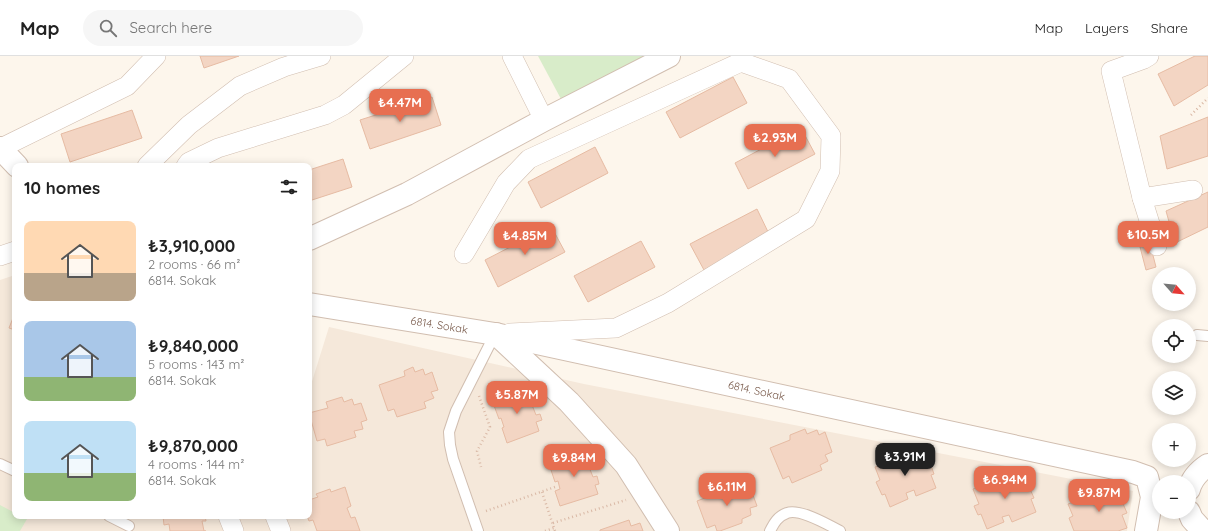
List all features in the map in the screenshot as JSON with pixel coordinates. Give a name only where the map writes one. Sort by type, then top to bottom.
[{"type":"street","points":[[14,163],[1,148],[127,86],[156,56]]},
{"type":"street","points":[[150,163],[189,125],[240,86],[284,67],[321,56]]},
{"type":"street","points":[[188,163],[218,148],[325,116],[344,105],[404,56]]},
{"type":"street","points":[[512,56],[544,120]]},
{"type":"street","points":[[312,238],[407,194],[544,120],[668,56]]},
{"type":"street","points":[[1149,56],[1111,71],[1142,198],[1157,246]]},
{"type":"street","points":[[464,254],[506,183],[529,159],[741,62],[789,79],[831,136],[830,171],[806,219],[668,303],[616,328],[495,334]]},
{"type":"street","points":[[1142,198],[1193,190]]},
{"type":"street","points":[[0,256],[12,252]]},
{"type":"street","name":"6814. Sokak","points":[[312,304],[495,334],[1133,472],[1147,477],[1149,483],[1152,497],[1146,531]]},
{"type":"street","points":[[495,334],[569,402],[626,465],[668,531]]},
{"type":"street","points":[[1196,475],[1208,465]]},
{"type":"street","points":[[229,519],[234,531]]},
{"type":"street","points":[[264,519],[266,531]]},
{"type":"street","points":[[276,519],[281,531]]},
{"type":"street","points":[[1183,531],[1186,519]]},
{"type":"street","points":[[1192,519],[1203,531]]},
{"type":"lane","points":[[478,531],[453,459],[449,432],[456,411],[495,334]]},
{"type":"lane","points":[[1197,335],[1208,336]]},
{"type":"lane","points":[[0,464],[12,470]]},
{"type":"lane","points":[[770,531],[777,519],[786,513],[791,512],[802,514],[840,531]]},
{"type":"lane","points":[[115,519],[129,526]]},
{"type":"path","points":[[1191,116],[1208,98]]},
{"type":"path","points":[[469,385],[478,394],[490,427],[477,451],[481,467]]},
{"type":"path","points":[[473,516],[555,487]]},
{"type":"path","points":[[542,492],[555,529],[545,531]]},
{"type":"path","points":[[553,523],[629,499]]},
{"type":"shaded area","points":[[12,276],[12,519],[312,519],[312,381],[329,327],[584,384],[1133,491],[1127,531],[0,531],[0,280]]},
{"type":"green space","points":[[538,56],[655,56],[561,99]]},
{"type":"green space","points":[[0,505],[12,511],[12,519],[27,519],[20,531],[0,531]]},
{"type":"building","points":[[200,56],[239,56],[204,68]]},
{"type":"building","points":[[1195,56],[1208,56],[1208,85],[1174,106],[1158,74]]},
{"type":"building","points":[[733,77],[747,103],[680,138],[666,112]]},
{"type":"building","points":[[432,97],[441,125],[370,149],[360,120]]},
{"type":"building","points":[[132,110],[142,138],[70,162],[61,134]]},
{"type":"building","points":[[1208,117],[1208,156],[1167,169],[1160,136]]},
{"type":"building","points":[[801,128],[815,154],[748,189],[735,163]]},
{"type":"building","points":[[595,147],[608,173],[541,208],[528,182]]},
{"type":"building","points":[[343,159],[352,187],[312,200],[312,169]]},
{"type":"building","points":[[1208,192],[1208,227],[1175,243],[1166,211]]},
{"type":"building","points":[[757,209],[770,236],[704,270],[690,244]]},
{"type":"building","points":[[551,226],[565,252],[498,287],[485,260]]},
{"type":"building","points":[[1149,240],[1156,267],[1146,270],[1139,243]]},
{"type":"building","points":[[641,241],[655,267],[588,302],[574,276]]},
{"type":"building","points":[[12,320],[12,329],[9,328]]},
{"type":"building","points":[[413,367],[415,372],[423,369],[425,375],[432,372],[438,390],[431,392],[434,398],[424,402],[426,408],[397,417],[394,409],[388,411],[379,385],[405,376],[404,371]]},
{"type":"building","points":[[523,390],[525,396],[532,394],[535,404],[532,405],[536,415],[540,414],[542,420],[536,422],[539,431],[507,443],[502,428],[504,427],[501,418],[499,419],[492,400]]},
{"type":"building","points":[[342,397],[344,402],[352,399],[354,405],[361,403],[367,420],[361,422],[363,429],[354,431],[356,437],[327,446],[325,439],[317,441],[312,424],[312,412],[328,408],[326,402]]},
{"type":"building","points":[[805,429],[807,434],[817,430],[819,435],[825,432],[832,452],[825,455],[828,461],[820,465],[822,470],[792,483],[789,476],[783,479],[770,448],[790,440],[790,435]]},
{"type":"building","points":[[921,448],[926,461],[929,460],[934,474],[931,475],[936,488],[916,496],[914,490],[906,493],[908,499],[890,507],[885,494],[882,495],[876,482],[880,480],[875,467],[895,459],[897,463],[906,459],[904,455]]},
{"type":"building","points":[[580,451],[582,457],[589,455],[592,466],[589,467],[593,477],[597,476],[599,484],[595,485],[598,494],[560,506],[555,491],[560,489],[558,481],[555,482],[548,461]]},
{"type":"building","points":[[1018,469],[1023,481],[1026,480],[1034,498],[1031,499],[1036,512],[1012,522],[1009,515],[1002,517],[1004,522],[987,529],[981,514],[978,515],[974,506],[979,504],[973,489],[990,482],[992,487],[1004,482],[1001,476]]},
{"type":"building","points":[[730,483],[732,488],[741,484],[743,490],[750,487],[757,506],[750,508],[751,515],[742,519],[742,523],[720,531],[717,531],[715,525],[707,528],[697,501],[715,494],[716,497],[721,495],[719,488]]},
{"type":"building","points":[[345,487],[351,506],[347,508],[351,518],[355,517],[360,531],[317,531],[313,520],[309,521],[308,519],[312,519],[312,499],[318,497],[316,494],[330,489],[331,492]]},
{"type":"building","points":[[1113,487],[1118,500],[1121,499],[1127,513],[1122,515],[1127,528],[1118,531],[1074,531],[1069,518],[1073,516],[1068,504],[1088,497],[1089,501],[1099,497],[1098,493]]},
{"type":"building","points":[[163,519],[206,519],[206,521],[202,521],[204,531],[170,531],[169,524],[164,525]]},
{"type":"building","points":[[629,520],[631,526],[640,523],[643,531],[600,531],[600,530]]}]
